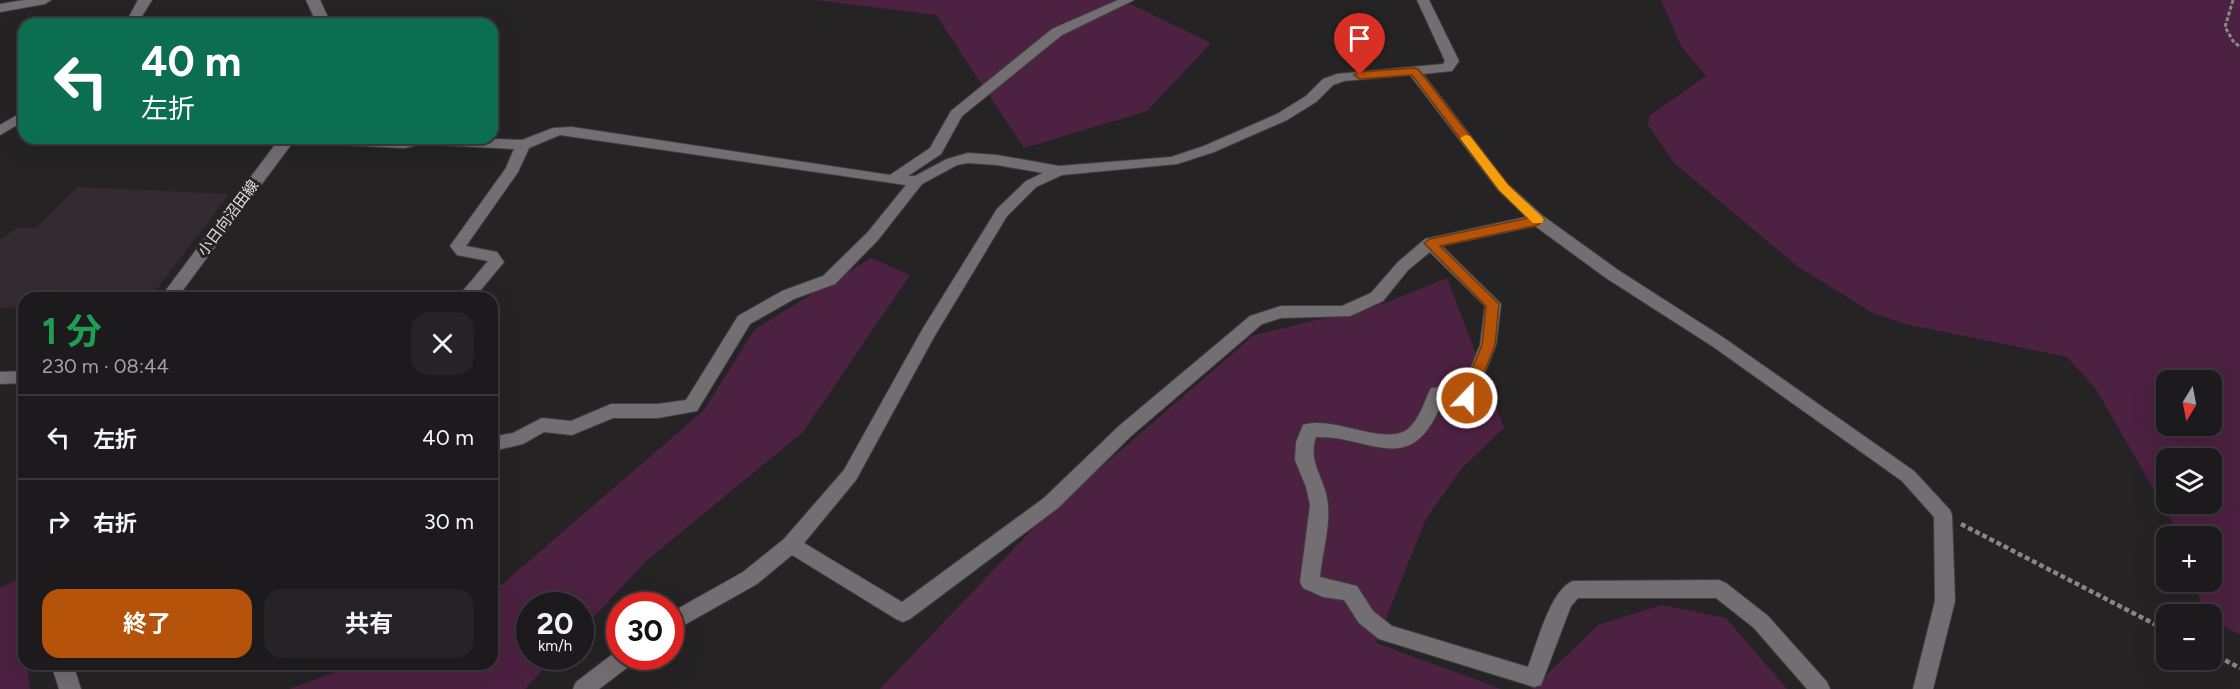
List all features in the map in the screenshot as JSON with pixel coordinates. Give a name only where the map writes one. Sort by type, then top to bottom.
[{"type":"main road","points":[[313,0],[321,18]]},
{"type":"main road","name":"小日向沼田線","points":[[172,292],[283,144]]},
{"type":"main road","points":[[64,670],[70,689]]},
{"type":"street","points":[[0,8],[45,0]]},
{"type":"street","points":[[134,18],[146,0]]},
{"type":"street","points":[[892,180],[936,151],[956,114],[1057,32],[1128,0]]},
{"type":"street","points":[[498,443],[517,439],[542,425],[572,428],[611,411],[658,411],[691,406],[744,320],[788,295],[829,279],[873,236],[917,182],[952,162],[968,158],[997,160],[1059,171],[1172,161],[1209,149],[1282,117],[1311,99],[1328,82],[1342,76],[1447,68],[1452,61],[1423,0]]},
{"type":"street","points":[[1414,71],[1503,187],[1538,220],[1612,274],[1718,342],[1908,476],[1943,515],[1945,601],[1923,689]]},
{"type":"street","points":[[0,131],[18,119]]},
{"type":"street","points":[[498,144],[523,145],[558,131],[572,131],[917,182]]},
{"type":"street","points":[[470,292],[496,262],[492,256],[462,250],[458,246],[513,169],[523,145]]},
{"type":"street","points":[[684,616],[750,578],[791,545],[850,475],[928,334],[1002,213],[1030,184],[1059,171]]},
{"type":"street","points":[[791,545],[903,613],[1051,503],[1125,431],[1256,320],[1281,312],[1344,312],[1377,297],[1403,266],[1430,243],[1538,220]]},
{"type":"street","points":[[1430,243],[1493,304],[1488,345],[1460,416],[1437,393],[1423,425],[1405,441],[1390,443],[1332,430],[1309,430],[1303,445],[1304,467],[1318,498],[1310,582],[1323,588],[1350,592],[1366,616],[1386,633],[1534,678],[1563,601],[1573,590],[1719,589],[1737,600],[1770,631],[1820,689]]},
{"type":"street","points":[[0,378],[18,377]]},
{"type":"street","points":[[583,689],[608,670]]},
{"type":"path","points":[[2233,0],[2225,27],[2233,41],[2240,47]]},
{"type":"path","points":[[1943,515],[2156,625]]},
{"type":"path","points":[[2222,659],[2240,668]]},
{"type":"shaded area","points":[[815,0],[1122,0],[1211,43],[1147,111],[1024,148],[936,15]]},
{"type":"shaded area","points":[[1661,0],[2240,0],[2240,635],[2222,625],[2222,604],[2200,604],[2199,592],[2222,592],[2222,526],[2175,526],[2168,514],[2222,514],[2222,448],[2156,448],[2156,493],[2096,389],[2067,357],[1905,324],[1873,313],[1797,266],[1674,163],[1648,125],[1649,116],[1706,76],[1681,46]]},
{"type":"shaded area","points":[[78,187],[229,194],[155,292],[18,292],[18,307],[0,308],[0,240],[17,228],[36,228]]},
{"type":"shaded area","points":[[871,258],[910,275],[803,432],[645,562],[617,592],[606,592],[606,604],[594,617],[594,592],[516,592],[516,670],[543,670],[525,689],[289,689],[341,670],[498,670],[498,588],[704,410],[755,329]]},
{"type":"shaded area","points":[[1447,278],[1504,428],[1462,468],[1426,519],[1376,643],[1501,689],[880,689],[1045,516],[1254,335],[1383,304]]},
{"type":"shaded area","points":[[18,579],[18,670],[28,670],[30,689],[0,689],[0,588]]},
{"type":"shaded area","points":[[1662,605],[1726,618],[1787,689],[1532,689],[1598,625]]},
{"type":"slow traffic","points":[[1466,138],[1503,187],[1538,220]]},
{"type":"route","points":[[1360,75],[1414,71],[1503,187],[1538,220],[1430,243],[1493,304],[1488,345],[1467,398]]}]
